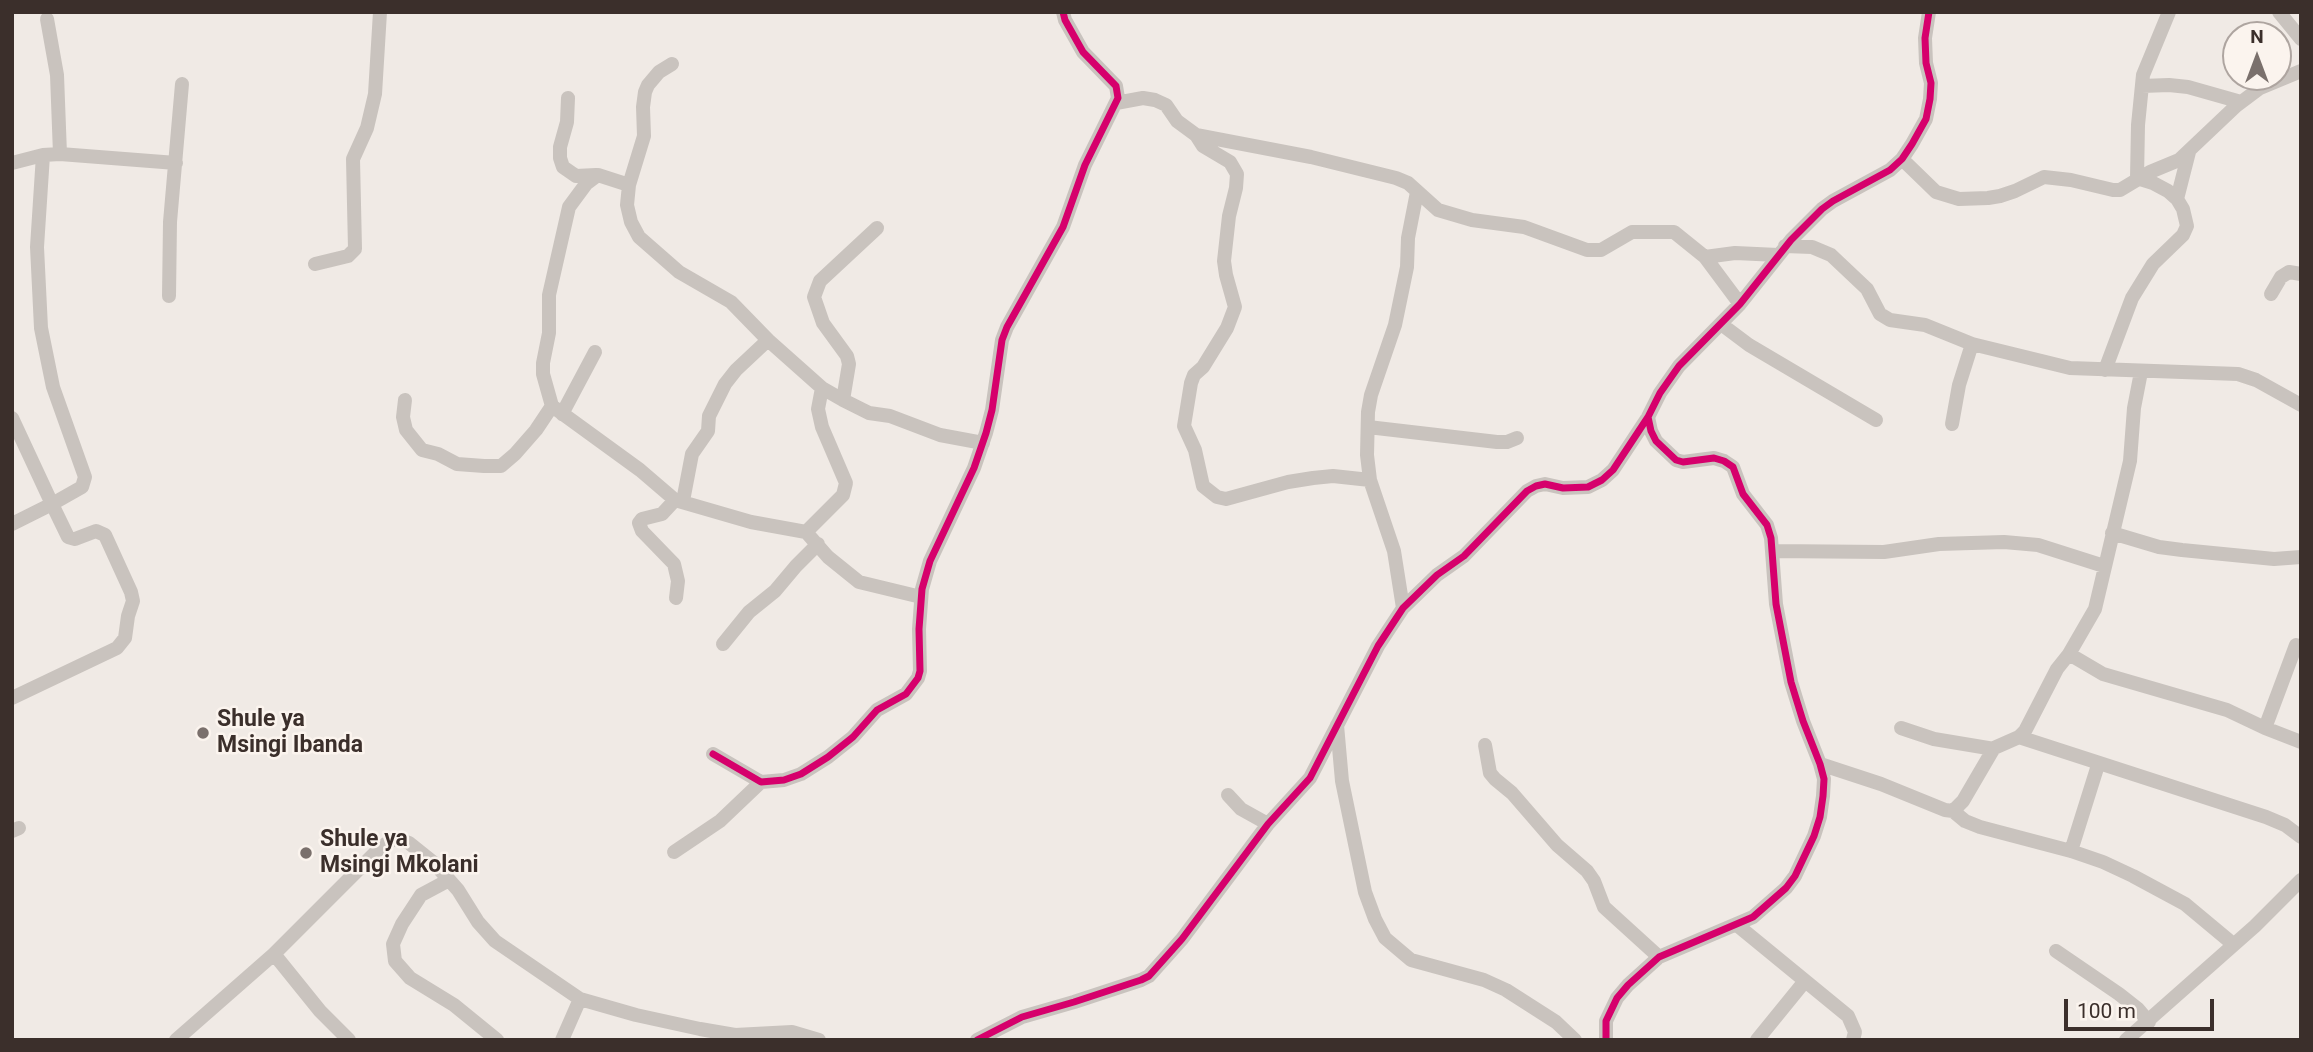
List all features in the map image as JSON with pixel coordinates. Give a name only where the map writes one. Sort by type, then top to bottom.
[{"type":"street","points":[[315,264],[348,256],[355,249],[353,159],[367,128],[375,94],[380,12]]},
{"type":"street","points":[[713,754],[761,782],[784,780],[801,774],[853,737],[877,710],[906,694],[920,671],[921,597],[930,561],[983,443],[992,410],[1002,340],[1056,242],[1085,165],[1116,103],[1118,90],[1083,52],[1063,12]]},
{"type":"street","points":[[977,1040],[1021,1017],[1074,1003],[1149,976],[1182,939],[1268,824],[1310,778],[1378,646],[1403,608],[1437,575],[1464,556],[1527,491],[1545,484],[1563,488],[1588,487],[1602,480],[1613,470],[1679,366],[1740,304],[1782,251],[1822,209],[1890,170],[1902,159],[1926,119],[1930,99],[1931,83],[1926,62],[1925,38],[1929,12]]},
{"type":"street","points":[[2137,178],[2142,86],[2146,66],[2169,12]]},
{"type":"street","points":[[2279,12],[2301,39]]},
{"type":"street","points":[[47,19],[57,75],[60,154]]},
{"type":"street","points":[[671,64],[659,72],[645,92],[644,136],[629,185],[628,205],[631,222],[639,237],[679,272],[731,302],[768,340],[822,388],[869,412],[890,416],[940,435],[983,443]]},
{"type":"street","points":[[1902,159],[1936,192],[1959,199],[2000,196],[2044,177],[2113,190],[2126,187],[2137,178],[2179,160],[2241,102],[2260,88],[2301,71]]},
{"type":"street","points":[[169,296],[170,222],[181,84]]},
{"type":"street","points":[[2142,86],[2188,87],[2241,102]]},
{"type":"street","points":[[568,98],[567,122],[560,147],[563,167],[576,176],[597,175],[629,185]]},
{"type":"street","points":[[1116,103],[1143,98],[1166,105],[1177,121],[1196,135],[1203,146],[1230,162],[1237,174],[1224,261],[1235,307],[1227,328],[1203,367],[1194,375],[1184,426],[1195,450],[1203,486],[1217,497],[1226,499],[1313,478],[1332,476],[1370,480]]},
{"type":"street","points":[[1196,135],[1311,157],[1396,178],[1408,183],[1438,210],[1472,220],[1524,227],[1587,250],[1601,250],[1632,232],[1674,232],[1705,257],[1740,304]]},
{"type":"street","points":[[2177,199],[2189,152]]},
{"type":"street","points":[[12,163],[43,155],[60,154],[176,163]]},
{"type":"street","points":[[12,524],[82,488],[85,477],[53,387],[39,318],[37,247],[43,155]]},
{"type":"street","points":[[597,175],[586,184],[569,207],[559,258],[551,281],[549,333],[543,374],[557,410],[679,500],[751,522],[806,532],[839,567],[859,582],[921,597]]},
{"type":"street","points":[[2105,370],[2132,298],[2153,264],[2183,235],[2187,226],[2177,199],[2153,183],[2137,178]]},
{"type":"street","points":[[1403,608],[1394,551],[1370,480],[1368,427],[1371,395],[1395,325],[1407,267],[1408,238],[1417,192]]},
{"type":"street","points":[[843,400],[849,364],[847,356],[823,323],[814,297],[820,281],[877,228]]},
{"type":"street","points":[[1705,257],[1812,247],[1831,254],[1867,289],[1880,314],[1890,320],[1925,325],[1972,344],[2050,364],[2141,372],[2238,374],[2256,380],[2301,405]]},
{"type":"street","points":[[2271,295],[2281,277],[2289,272],[2301,274]]},
{"type":"street","points":[[1721,324],[1749,345],[1876,420]]},
{"type":"street","points":[[676,598],[678,581],[674,564],[642,531],[639,523],[642,519],[662,514],[679,500],[692,454],[708,431],[709,416],[725,384],[768,340]]},
{"type":"street","points":[[1952,424],[1959,385],[1972,344]]},
{"type":"street","points":[[405,400],[403,416],[406,429],[422,450],[438,454],[457,464],[501,466],[557,410],[595,352]]},
{"type":"street","points":[[1953,811],[1963,801],[1994,749],[2019,737],[2025,731],[2057,669],[2069,654],[2095,608],[2130,461],[2134,408],[2141,372]]},
{"type":"street","points":[[806,532],[846,489],[844,474],[822,427],[818,409],[822,388]]},
{"type":"street","points":[[1606,1040],[1606,1021],[1617,998],[1659,957],[1753,917],[1774,900],[1795,876],[1820,817],[1824,779],[1802,721],[1791,682],[1776,604],[1767,525],[1743,494],[1732,467],[1714,458],[1682,462],[1676,460],[1656,441],[1648,417]]},
{"type":"street","points":[[12,418],[68,537],[75,539],[96,531],[105,535],[133,601],[125,638],[117,648],[12,698]]},
{"type":"street","points":[[1368,427],[1497,442],[1517,438]]},
{"type":"street","points":[[2112,533],[2159,547],[2182,550],[2274,559],[2301,557]]},
{"type":"street","points":[[1772,551],[1884,552],[1939,544],[2004,542],[2038,545],[2104,566]]},
{"type":"street","points":[[723,644],[749,611],[775,591],[818,544]]},
{"type":"street","points":[[2265,728],[2296,645]]},
{"type":"street","points":[[2069,654],[2103,674],[2227,710],[2301,742]]},
{"type":"street","points":[[1337,724],[1342,781],[1365,892],[1385,938],[1411,960],[1484,980],[1506,990],[1556,1022],[1575,1040]]},
{"type":"street","points":[[1901,728],[1934,739],[1994,749]]},
{"type":"street","points":[[2019,737],[2098,765],[2266,817],[2285,825],[2301,837]]},
{"type":"street","points":[[1485,745],[1490,773],[1512,793],[1558,845],[1587,871],[1609,913],[1659,957]]},
{"type":"street","points":[[1820,764],[1953,811],[1965,821],[1980,827],[2103,862],[2185,904],[2233,944]]},
{"type":"street","points":[[2071,851],[2098,765]]},
{"type":"street","points":[[674,852],[720,821],[761,782]]},
{"type":"street","points":[[1228,795],[1241,809],[1268,824]]},
{"type":"street","points":[[176,1040],[274,954],[339,886],[391,839],[402,839],[410,843],[434,863],[458,890],[478,922],[495,941],[580,999],[700,1029],[770,1037],[792,1032],[819,1040]]},
{"type":"street","points":[[449,880],[421,895],[402,924],[393,944],[395,961],[410,978],[454,1005],[497,1040]]},
{"type":"street","points":[[2126,1040],[2144,1030],[2301,880]]},
{"type":"street","points":[[1737,925],[1848,1016],[1855,1032],[1853,1040]]},
{"type":"street","points":[[2056,951],[2138,1009],[2144,1030]]},
{"type":"street","points":[[274,954],[320,1011],[349,1040]]},
{"type":"street","points":[[1757,1040],[1805,981]]},
{"type":"street","points":[[562,1040],[580,999]]},
{"type":"cycle path","points":[[713,754],[761,782],[784,780],[801,774],[853,737],[877,710],[906,694],[918,678],[922,589],[930,561],[974,468],[986,433],[1002,340],[1063,227],[1085,165],[1118,98],[1116,86],[1083,52],[1063,12]]},
{"type":"cycle path","points":[[1606,1040],[1606,1021],[1617,998],[1659,957],[1753,917],[1786,888],[1795,876],[1814,836],[1823,796],[1824,779],[1820,764],[1791,682],[1776,604],[1771,538],[1767,525],[1743,494],[1733,467],[1714,458],[1683,462],[1676,460],[1656,441],[1648,417],[1660,393],[1679,366],[1740,304],[1791,240],[1822,209],[1890,170],[1902,159],[1926,119],[1930,99],[1931,83],[1926,63],[1925,38],[1929,12]]},
{"type":"cycle path","points":[[977,1040],[1022,1017],[1149,976],[1182,939],[1268,824],[1310,778],[1378,646],[1403,608],[1437,575],[1464,556],[1527,491],[1545,484],[1563,488],[1588,487],[1602,480],[1613,470],[1648,417]]},
{"type":"place","name":"Shule ya Msingi Ibanda","points":[[203,733]]},
{"type":"place","name":"Shule ya Msingi Mkolani","points":[[306,853]]}]
